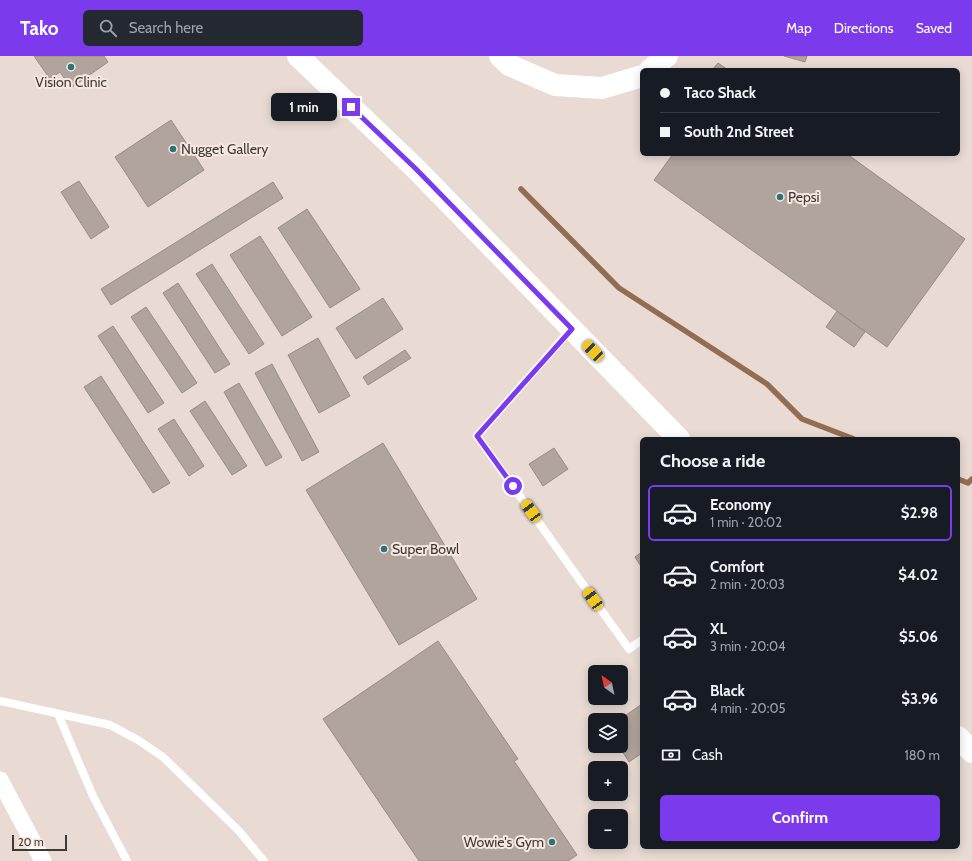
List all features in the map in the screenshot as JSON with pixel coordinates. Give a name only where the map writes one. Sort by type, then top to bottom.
[{"type":"main road","points":[[298,56],[416,169],[677,437]]},
{"type":"main road","points":[[500,56],[509,65],[555,85],[602,88],[640,77]]},
{"type":"main road","points":[[652,68],[667,56]]},
{"type":"main road","points":[[960,739],[972,752]]},
{"type":"street","points":[[0,780],[43,861]]},
{"type":"lane","points":[[572,329],[477,436],[629,649],[640,641]]},
{"type":"lane","points":[[0,701],[110,725],[138,740],[163,757],[239,831],[264,861]]},
{"type":"lane","points":[[58,714],[93,796],[127,861]]},
{"type":"building","name":"Vision Clinic","points":[[34,56],[104,56],[108,62],[71,88],[60,72],[50,79]]},
{"type":"building","points":[[784,56],[807,56],[805,62]]},
{"type":"building","points":[[718,63],[725,68],[714,68]]},
{"type":"building","points":[[171,120],[204,170],[148,207],[115,157]]},
{"type":"building","points":[[672,156],[850,156],[965,239],[887,347],[654,180]]},
{"type":"building","points":[[79,181],[109,227],[91,239],[61,192]]},
{"type":"building","points":[[273,182],[283,198],[111,305],[101,289]]},
{"type":"building","points":[[307,209],[360,289],[330,308],[278,228]]},
{"type":"building","points":[[260,236],[312,317],[282,336],[230,255]]},
{"type":"building","points":[[212,264],[264,344],[249,354],[196,274]]},
{"type":"building","points":[[178,283],[230,364],[215,373],[163,293]]},
{"type":"building","points":[[383,298],[403,329],[356,359],[336,328]]},
{"type":"building","points":[[146,307],[197,383],[182,393],[131,317]]},
{"type":"building","points":[[837,311],[865,332],[854,347],[826,327]]},
{"type":"building","points":[[113,326],[164,403],[148,413],[98,336]]},
{"type":"building","points":[[318,338],[350,396],[319,413],[288,355]]},
{"type":"building","points":[[405,350],[411,358],[368,385],[363,377]]},
{"type":"building","points":[[272,364],[319,452],[302,461],[255,373]]},
{"type":"building","points":[[101,376],[170,483],[153,493],[84,387]]},
{"type":"building","points":[[239,383],[282,457],[266,466],[224,392]]},
{"type":"building","points":[[205,401],[247,466],[232,475],[190,411]]},
{"type":"building","points":[[174,419],[204,466],[189,476],[158,429]]},
{"type":"building","points":[[383,443],[477,599],[399,645],[306,490]]},
{"type":"building","points":[[554,448],[568,469],[543,486],[529,464]]},
{"type":"building","points":[[640,553],[640,565],[635,557]]},
{"type":"building","points":[[438,641],[518,759],[514,761],[577,855],[568,861],[419,861],[323,719]]},
{"type":"building","points":[[640,705],[640,754],[629,762],[623,753],[628,753],[628,714]]},
{"type":"waterway","points":[[521,189],[619,288],[767,384],[802,419],[849,437]]},
{"type":"waterway","points":[[960,480],[968,483],[972,479]]},
{"type":"place","name":"Vision Clinic","points":[[71,67]]},
{"type":"place","name":"Nugget Gallery","points":[[173,149]]},
{"type":"place","name":"Pepsi","points":[[780,197]]},
{"type":"place","name":"Super Bowl","points":[[384,549]]},
{"type":"place","name":"Wowie's Gym","points":[[552,842]]},
{"type":"route","points":[[351,107],[416,169],[572,329],[477,436],[513,486]]}]
